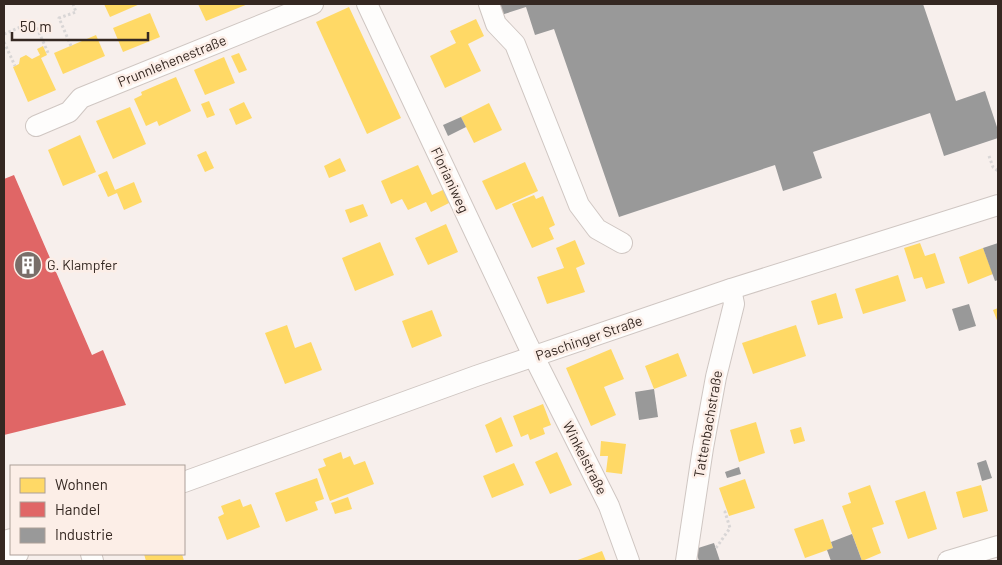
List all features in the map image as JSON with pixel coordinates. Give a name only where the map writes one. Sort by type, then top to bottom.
[{"type":"street","name":"Prunnlehenestraße","points":[[36,126],[69,112],[81,98],[313,4]]},
{"type":"street","name":"Florianiweg","points":[[367,4],[534,356]]},
{"type":"street","points":[[488,4],[496,24],[515,44],[579,205],[597,229],[622,243]]},
{"type":"street","name":"Paschinger Straße","points":[[185,482],[534,356],[731,289],[998,207]]},
{"type":"street","name":"Tattenbachstraße","points":[[686,561],[702,448],[716,377],[734,304],[731,289]]},
{"type":"street","name":"Winkelstraße","points":[[534,356],[609,506],[629,561]]},
{"type":"street","points":[[948,561],[998,546]]},
{"type":"path","points":[[70,46],[59,18],[76,12],[72,4]]},
{"type":"path","points":[[4,34],[34,21],[49,55]]},
{"type":"path","points":[[4,42],[14,66]]},
{"type":"path","points":[[989,156],[993,167],[998,171]]},
{"type":"path","points":[[716,548],[730,528],[725,512],[727,511]]},
{"type":"building: Wohnen","points":[[104,4],[140,4],[110,17]]},
{"type":"building: Wohnen","points":[[198,4],[248,4],[206,21]]},
{"type":"building: Wohnen","points":[[349,7],[401,118],[367,134],[316,22]]},
{"type":"building: Wohnen","points":[[150,13],[160,37],[123,52],[113,28]]},
{"type":"building: Wohnen","points":[[476,19],[484,36],[468,44],[481,71],[445,88],[430,56],[456,43],[450,31]]},
{"type":"building: Wohnen","points":[[96,35],[105,56],[63,74],[54,53]]},
{"type":"building: Wohnen","points":[[43,46],[47,55],[41,58],[56,90],[28,102],[13,67],[19,64],[20,58],[26,55],[32,59],[40,55],[37,49]]},
{"type":"building: Wohnen","points":[[239,53],[247,70],[239,73],[231,56]]},
{"type":"building: Wohnen","points":[[224,57],[235,83],[205,95],[194,70]]},
{"type":"building: Wohnen","points":[[176,77],[191,111],[159,126],[157,121],[146,126],[134,99],[142,95],[141,92]]},
{"type":"building: Wohnen","points":[[209,101],[215,115],[207,118],[201,104]]},
{"type":"building: Wohnen","points":[[244,102],[252,118],[236,125],[229,109]]},
{"type":"building: Wohnen","points":[[489,103],[502,130],[474,143],[461,117]]},
{"type":"building: Wohnen","points":[[130,107],[146,144],[113,159],[96,121]]},
{"type":"building: Wohnen","points":[[80,135],[96,172],[63,186],[48,150]]},
{"type":"building: Wohnen","points":[[206,151],[214,168],[205,172],[197,155]]},
{"type":"building: Wohnen","points":[[340,158],[346,171],[329,178],[324,166]]},
{"type":"building: Wohnen","points":[[525,162],[538,191],[496,210],[482,181]]},
{"type":"building: Wohnen","points":[[418,165],[432,195],[445,189],[451,202],[431,212],[426,202],[408,210],[402,199],[391,204],[381,181]]},
{"type":"building: Wohnen","points":[[107,171],[115,190],[134,182],[142,202],[124,210],[117,193],[108,197],[98,175]]},
{"type":"building: Wohnen","points":[[534,195],[536,199],[543,196],[555,225],[549,228],[554,239],[532,248],[512,204]]},
{"type":"building: Wohnen","points":[[363,204],[368,216],[350,223],[345,210]]},
{"type":"building: Wohnen","points":[[446,224],[458,252],[428,265],[415,238]]},
{"type":"building: Wohnen","points":[[575,240],[585,264],[576,268],[585,292],[547,304],[537,277],[564,268],[556,248]]},
{"type":"building: Wohnen","points":[[380,242],[394,275],[355,291],[342,258]]},
{"type":"building: Wohnen","points":[[920,243],[925,256],[935,253],[945,283],[926,289],[922,277],[914,279],[904,248]]},
{"type":"building: Wohnen","points":[[983,248],[993,274],[968,284],[959,257]]},
{"type":"building: Wohnen","points":[[898,275],[906,301],[863,314],[855,289]]},
{"type":"building: Wohnen","points":[[836,293],[843,318],[818,325],[811,301]]},
{"type":"building: Wohnen","points":[[998,308],[998,323],[993,310]]},
{"type":"building: Wohnen","points":[[432,310],[442,336],[412,348],[402,321]]},
{"type":"building: Wohnen","points":[[287,325],[295,348],[311,342],[322,370],[285,384],[265,333]]},
{"type":"building: Wohnen","points":[[796,325],[806,356],[753,374],[742,343]]},
{"type":"building: Wohnen","points":[[611,349],[624,379],[604,387],[616,415],[591,426],[566,368]]},
{"type":"building: Wohnen","points":[[678,353],[687,376],[654,389],[645,366]]},
{"type":"building: Wohnen","points":[[543,404],[551,425],[543,428],[545,434],[530,440],[528,434],[521,437],[513,416]]},
{"type":"building: Wohnen","points":[[501,417],[513,446],[496,453],[485,425]]},
{"type":"building: Wohnen","points":[[756,422],[765,453],[739,462],[730,430]]},
{"type":"building: Wohnen","points":[[801,427],[805,441],[794,444],[790,430]]},
{"type":"building: Wohnen","points":[[601,441],[626,444],[622,474],[606,472],[608,456],[600,456]]},
{"type":"building: Wohnen","points":[[341,452],[343,459],[350,456],[354,465],[365,461],[374,484],[330,501],[318,469],[326,466],[323,459]]},
{"type":"building: Wohnen","points":[[557,452],[572,485],[550,494],[535,462]]},
{"type":"building: Wohnen","points":[[514,463],[524,485],[492,498],[483,476]]},
{"type":"building: Wohnen","points":[[317,478],[324,499],[315,502],[318,510],[286,522],[275,493]]},
{"type":"building: Wohnen","points":[[745,479],[755,508],[729,516],[719,488]]},
{"type":"building: Wohnen","points":[[870,485],[884,524],[872,528],[881,553],[862,561],[842,506],[851,503],[848,493]]},
{"type":"building: Wohnen","points":[[981,485],[988,511],[963,518],[956,492]]},
{"type":"building: Wohnen","points":[[925,491],[937,529],[908,539],[895,501]]},
{"type":"building: Wohnen","points":[[348,497],[352,509],[335,514],[331,503]]},
{"type":"building: Wohnen","points":[[240,499],[243,507],[251,504],[260,527],[227,540],[218,517],[224,514],[221,506]]},
{"type":"building: Wohnen","points":[[823,519],[833,548],[805,558],[794,529]]},
{"type":"building: Wohnen","points":[[602,551],[606,561],[575,561]]},
{"type":"building: Wohnen","points":[[144,555],[182,555],[184,561],[146,561]]},
{"type":"building: Handel","name":"G. Klampfer","points":[[14,175],[92,355],[103,350],[126,405],[4,435],[4,179]]},
{"type":"building: Industrie","points":[[494,4],[923,4],[956,101],[985,91],[998,130],[998,138],[944,156],[930,113],[813,152],[822,178],[783,191],[775,165],[619,217],[554,29],[535,35],[526,7],[498,16]]},
{"type":"building: Industrie","points":[[461,117],[466,127],[448,136],[443,125]]},
{"type":"building: Industrie","points":[[998,243],[998,280],[995,281],[983,248]]},
{"type":"building: Industrie","points":[[969,304],[976,326],[959,331],[952,309]]},
{"type":"building: Industrie","points":[[654,389],[658,417],[639,420],[635,392]]},
{"type":"building: Industrie","points":[[986,460],[992,478],[982,481],[977,463]]},
{"type":"building: Industrie","points":[[739,467],[741,474],[727,478],[725,472]]},
{"type":"building: Industrie","points":[[852,534],[862,561],[831,561],[827,550],[833,548],[831,542]]},
{"type":"building: Industrie","points":[[714,543],[720,561],[699,561],[695,549]]},
{"type":"place","name":"G. Klampfer","points":[[28,265]]}]
